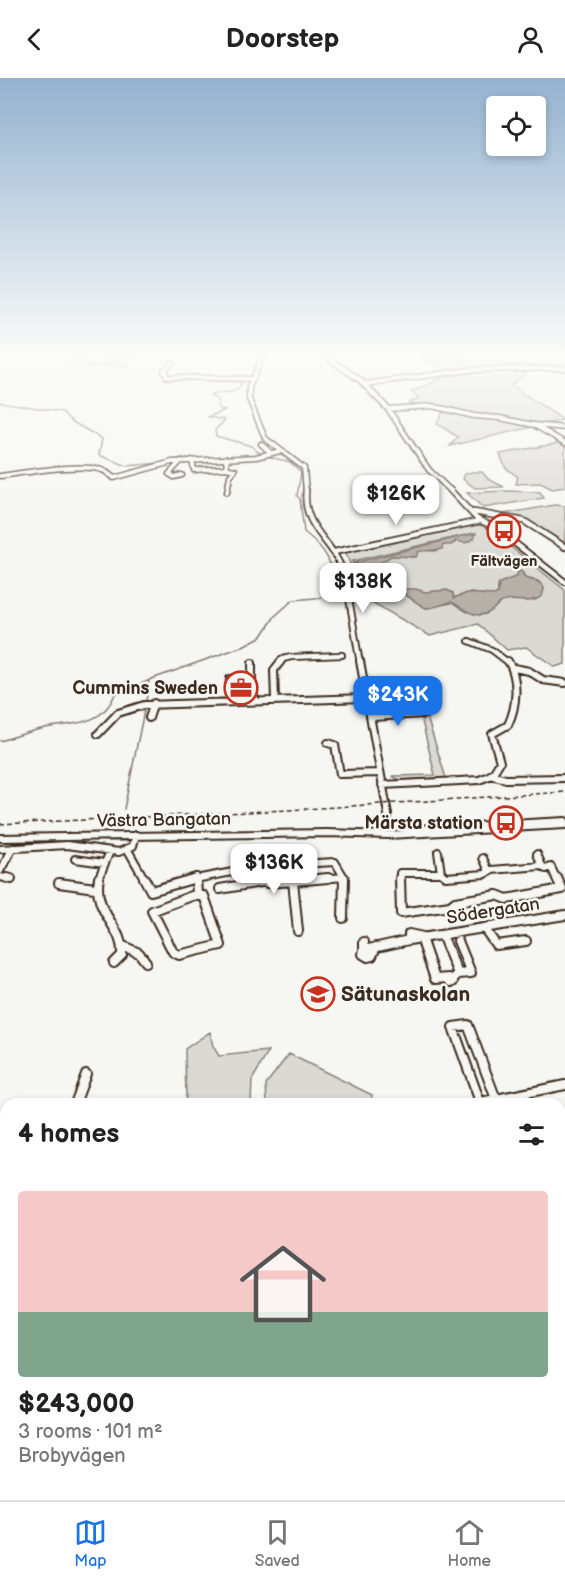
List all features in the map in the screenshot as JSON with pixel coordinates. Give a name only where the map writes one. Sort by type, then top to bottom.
[{"type":"street","points":[[259,421],[266,438],[304,468],[307,476],[306,511],[316,531],[334,552],[345,579],[388,817],[397,825]]},
{"type":"street","points":[[396,421],[429,470],[479,520],[494,527],[565,582]]},
{"type":"street","points":[[516,421],[565,428]]},
{"type":"street","points":[[534,425],[565,443]]},
{"type":"street","points":[[261,444],[271,453]]},
{"type":"street","points":[[0,476],[76,468],[102,470],[114,477],[124,477],[156,466],[181,461],[256,457],[280,451]]},
{"type":"street","points":[[225,468],[226,458]]},
{"type":"street","points":[[192,460],[194,470],[225,468],[235,470],[230,476],[227,492]]},
{"type":"street","points":[[181,461],[169,474],[174,477],[182,475]]},
{"type":"street","points":[[471,510],[487,518],[494,527]]},
{"type":"street","points":[[334,552],[463,523],[502,517],[528,523],[565,547]]},
{"type":"street","points":[[345,579],[361,581],[371,593]]},
{"type":"street","points":[[469,641],[498,653],[514,668],[530,671],[543,680],[565,683]]},
{"type":"street","points":[[275,700],[274,670],[284,659],[342,655]]},
{"type":"street","points":[[252,663],[252,692],[256,701]]},
{"type":"street","points":[[490,776],[500,762],[492,734],[509,723],[513,710],[517,685],[514,668]]},
{"type":"street","points":[[232,701],[229,689],[230,679],[252,677]]},
{"type":"street","points":[[98,734],[105,723],[134,705],[366,698]]},
{"type":"street","points":[[148,704],[149,718]]},
{"type":"street","points":[[371,717],[425,714]]},
{"type":"street","points":[[328,743],[335,745],[340,774],[380,773]]},
{"type":"street","points":[[382,785],[462,782],[490,776],[506,779],[565,778]]},
{"type":"street","points":[[378,832],[388,817]]},
{"type":"street","name":"Västra Bangatan","points":[[397,825],[405,828],[564,824]]},
{"type":"street","name":"Västra Bangatan","points":[[0,838],[420,833],[564,824]]},
{"type":"street","name":"Västra Bangatan","points":[[378,832],[397,825],[420,833]]},
{"type":"street","points":[[0,849],[67,845],[110,851],[128,850],[133,846],[136,835]]},
{"type":"street","points":[[0,871],[13,848]]},
{"type":"street","points":[[128,850],[151,891],[196,877],[269,865],[334,862],[344,877],[343,918]]},
{"type":"street","points":[[110,851],[95,888],[97,904],[123,946],[139,953],[146,962]]},
{"type":"street","points":[[438,852],[441,873]]},
{"type":"street","points":[[537,854],[542,866]]},
{"type":"street","points":[[483,858],[489,871]]},
{"type":"street","points":[[75,859],[104,863]]},
{"type":"street","points":[[269,865],[270,873],[266,874],[267,884],[344,877]]},
{"type":"street","points":[[551,867],[562,889],[507,899],[497,895],[401,914],[400,873],[441,873],[446,877],[485,874],[489,871],[551,867]]},
{"type":"street","points":[[0,877],[11,879]]},
{"type":"street","points":[[196,877],[197,894]]},
{"type":"street","points":[[220,889],[267,881]]},
{"type":"street","points":[[293,881],[298,931]]},
{"type":"street","points":[[59,883],[95,888]]},
{"type":"street","points":[[197,894],[197,896],[204,896],[221,945],[179,955],[173,952],[152,911],[154,908],[197,894]]},
{"type":"street","name":"Södergatan","points":[[364,946],[363,954],[368,957],[372,956],[375,948],[409,940],[409,934],[414,933],[424,938],[565,915]]},
{"type":"street","points":[[484,928],[492,943],[499,946],[526,941]]},
{"type":"street","points":[[442,935],[458,974]]},
{"type":"street","points":[[424,938],[435,979],[449,978],[451,982],[458,974],[471,973],[458,940]]},
{"type":"street","points":[[114,963],[122,955],[123,946]]},
{"type":"street","points":[[479,1098],[453,1028],[468,1025],[496,1098]]},
{"type":"street","points":[[77,1098],[86,1074]]},
{"type":"street","points":[[501,1098],[565,1085]]},
{"type":"shaded area","points":[[438,421],[557,421],[450,446],[458,437],[437,424]]},
{"type":"shaded area","points":[[565,442],[565,487],[552,489],[541,483],[516,484],[518,477],[505,467],[500,454]]},
{"type":"shaded area","points":[[482,472],[488,479],[504,487],[475,488],[463,479],[465,474]]},
{"type":"shaded area","points":[[540,492],[544,498],[483,508],[467,493]]},
{"type":"shaded area","points":[[555,505],[565,506],[565,547],[529,521],[503,514]]},
{"type":"shaded area","points":[[472,523],[486,527],[565,590],[565,664],[555,667],[526,647],[507,650],[478,624],[430,636],[368,600],[374,591],[353,570],[345,552]],"holes":[[[474,533],[467,542],[456,541],[443,545],[436,551],[421,550],[413,557],[394,555],[384,559],[376,566],[371,566],[371,574],[367,566],[359,566],[352,561]],[[523,573],[525,578],[538,581],[544,588],[542,594],[533,600],[503,601],[495,606],[467,612],[455,604],[455,597],[472,593],[494,596],[498,593],[498,585]],[[375,576],[388,580],[401,588],[413,591],[444,590],[453,593],[451,603],[426,608],[403,592],[389,590],[386,582]]]},
{"type":"shaded area","points":[[476,533],[474,539],[465,543],[456,541],[451,545],[443,545],[442,549],[418,552],[416,557],[391,556],[376,566],[371,566],[371,575],[368,574],[367,566],[352,563]]},
{"type":"shaded area","points":[[521,571],[525,578],[541,584],[544,589],[542,596],[528,601],[505,601],[490,612],[479,615],[451,602],[426,608],[403,592],[389,590],[386,582],[373,577],[386,579],[403,589],[425,592],[447,590],[453,593],[454,598],[467,593],[494,595],[498,593],[499,583],[518,576],[517,572]]},
{"type":"shaded area","points":[[421,717],[427,717],[446,778],[400,780],[392,776],[435,775]]},
{"type":"shaded area","points":[[210,1032],[213,1046],[219,1056],[269,1051],[252,1080],[251,1098],[186,1098],[185,1049]]},
{"type":"shaded area","points":[[289,1054],[372,1095],[372,1098],[267,1098],[266,1084]]},
{"type":"waterway","points":[[72,421],[102,439],[99,455],[127,466],[160,463]]},
{"type":"waterway","points":[[224,421],[215,430],[216,436],[251,446],[261,454]]},
{"type":"waterway","points":[[146,702],[149,680],[241,647],[262,636],[275,616],[293,600],[338,596],[329,560],[313,539],[304,532],[300,499],[297,496],[301,472],[290,462],[266,456]]},
{"type":"waterway","points":[[192,459],[217,457]]},
{"type":"waterway","points":[[0,741],[39,729],[95,718],[110,704],[115,694],[148,681]]},
{"type":"waterway","points":[[124,809],[145,706]]},
{"type":"railway","points":[[0,824],[289,810],[565,792]]},
{"type":"place","name":"Fältvägen","points":[[504,531]]},
{"type":"place","name":"Cummins Sweden","points":[[241,688]]},
{"type":"place","name":"Märsta station","points":[[506,823]]},
{"type":"place","name":"Sätunaskolan","points":[[318,994]]}]
